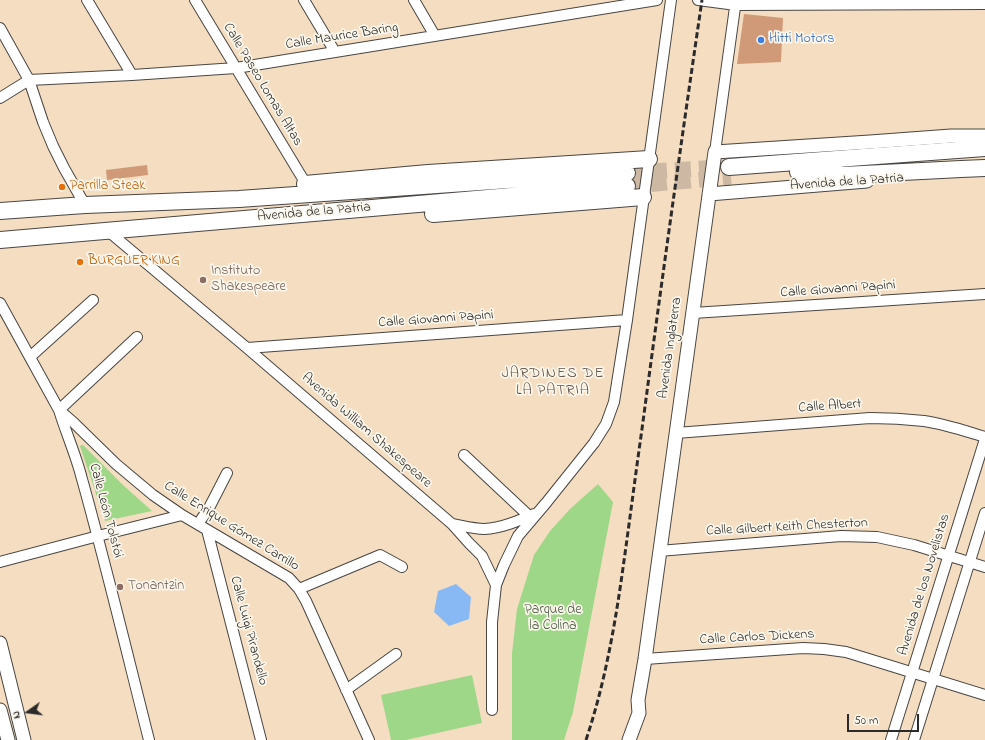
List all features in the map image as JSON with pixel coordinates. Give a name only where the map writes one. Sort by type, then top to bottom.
[{"type":"main road","points":[[798,167],[985,137]]},
{"type":"main road","name":"Avenida de la Patria","points":[[798,167],[985,148]]},
{"type":"main road","name":"Avenida de la Patria","points":[[730,172],[798,167],[985,158]]},
{"type":"main road","points":[[226,199],[306,184],[428,173],[649,159]]},
{"type":"main road","points":[[798,167],[844,175],[985,168]]},
{"type":"main road","name":"Avenida de la Patria","points":[[0,211],[85,205],[226,199],[550,177],[627,180],[228,221],[0,240]]},
{"type":"main road","points":[[228,221],[304,223],[643,197]]},
{"type":"main road","points":[[0,221],[49,218],[65,215],[85,205]]},
{"type":"street","points":[[87,0],[132,76]]},
{"type":"street","name":"Calle Paseo Lomas Altas","points":[[195,0],[306,184]]},
{"type":"street","points":[[304,0],[335,52]]},
{"type":"street","points":[[414,0],[435,36]]},
{"type":"street","name":"Calle Maurice Baring","points":[[29,80],[132,76],[236,68],[657,0]]},
{"type":"street","points":[[492,710],[492,622],[496,585],[518,536],[534,514],[594,443],[606,424],[614,402],[627,320],[671,0]]},
{"type":"street","points":[[698,0],[736,2],[985,4]]},
{"type":"street","name":"Avenida Inglaterra","points":[[629,738],[638,700],[645,659],[736,2]]},
{"type":"street","points":[[0,28],[29,80],[53,146],[85,205]]},
{"type":"street","points":[[0,98],[29,80]]},
{"type":"street","points":[[715,152],[951,136],[985,137]]},
{"type":"street","name":"Avenida de la Patria","points":[[709,194],[965,175],[985,172]]},
{"type":"street","name":"Avenida William Shakespeare","points":[[108,231],[452,524],[482,556],[496,585]]},
{"type":"street","name":"Calle Giovanni Papini","points":[[692,313],[985,294]]},
{"type":"street","points":[[30,357],[93,300]]},
{"type":"street","name":"Calle León Tolstói","points":[[0,303],[60,410],[63,424],[82,476],[149,740]]},
{"type":"street","name":"Calle Giovanni Papini","points":[[247,348],[627,320]]},
{"type":"street","points":[[60,410],[137,337]]},
{"type":"street","name":"Calle Enrique Gómez Carrillo","points":[[60,410],[116,464],[153,495],[182,515],[288,578],[299,589],[306,601],[369,740]]},
{"type":"street","name":"Calle Albert","points":[[676,433],[870,418],[895,418],[952,427],[985,438]]},
{"type":"street","name":"Avenida de los Novelistas","points":[[891,740],[985,438]]},
{"type":"street","points":[[464,455],[534,514]]},
{"type":"street","points":[[198,524],[227,473]]},
{"type":"street","points":[[914,740],[985,513]]},
{"type":"street","points":[[452,524],[484,529],[508,525],[534,514]]},
{"type":"street","points":[[0,562],[182,515]]},
{"type":"street","points":[[469,542],[465,534],[474,528]]},
{"type":"street","name":"Calle Luigi Pirandello","points":[[207,530],[262,740]]},
{"type":"street","name":"Calle Gilbert Keith Chesterton","points":[[659,550],[841,536],[877,537],[914,545],[985,567]]},
{"type":"street","points":[[299,589],[380,555],[402,567]]},
{"type":"street","points":[[0,643],[24,740]]},
{"type":"street","name":"Calle Carlos Dickens","points":[[645,659],[803,648],[824,649],[846,652],[985,695]]},
{"type":"street","points":[[346,690],[396,654]]},
{"type":"street","points":[[0,710],[8,740]]},
{"type":"green space","points":[[83,445],[123,485],[152,511],[105,521],[80,446]]},
{"type":"green space","name":"Parque de la Colina","points":[[598,484],[613,502],[573,712],[564,740],[512,740],[512,653],[517,609],[534,555],[550,531],[570,509]]},
{"type":"green space","points":[[472,675],[482,723],[406,740],[391,740],[381,695]]},
{"type":"water","points":[[456,584],[471,597],[469,619],[449,626],[434,612],[438,591]]},
{"type":"building","name":"Hitti Motors","points":[[744,14],[783,18],[781,62],[737,64]]},
{"type":"building","points":[[147,165],[148,175],[107,180],[106,170]]},
{"type":"tunnel","points":[[627,173],[727,167]]},
{"type":"tunnel","points":[[627,186],[731,177]]},
{"type":"railway","points":[[586,740],[603,679],[619,596],[702,0]]},
{"type":"place","name":"Hitti Motors","points":[[761,40]]},
{"type":"place","name":"Parrilla Steak","points":[[62,187]]},
{"type":"place","name":"BURGUER KING","points":[[80,262]]},
{"type":"place","name":"Instituto Shakespeare","points":[[203,280]]},
{"type":"place","name":"Tonantzin","points":[[120,587]]},
{"type":"district","name":"JARDINES DE LA PATRIA","points":[[553,384]]}]
